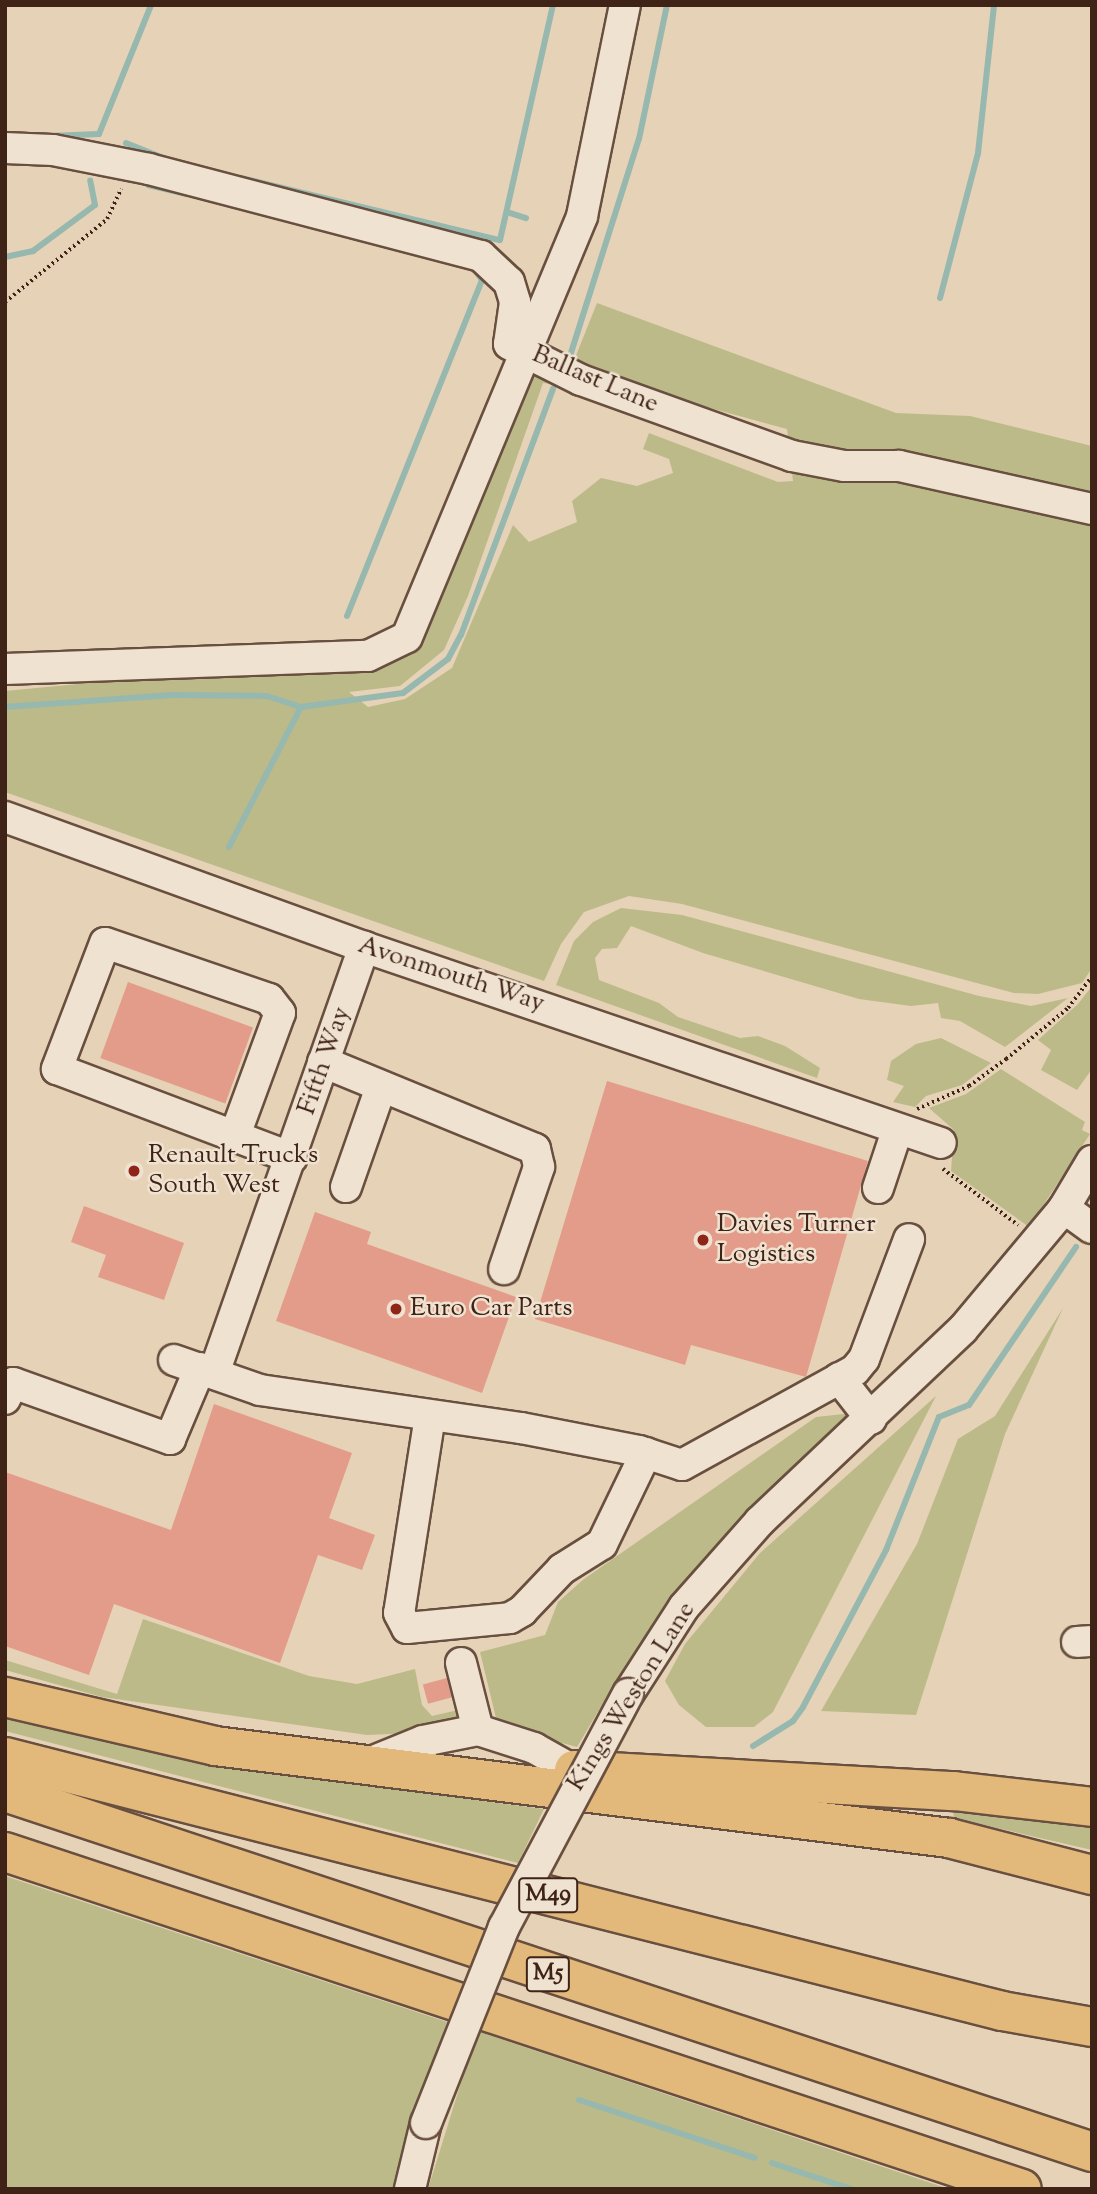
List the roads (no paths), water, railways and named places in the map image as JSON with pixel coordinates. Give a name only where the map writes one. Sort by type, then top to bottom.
[{"type":"highway","points":[[5,1697],[176,1738],[329,1763],[948,1838],[1092,1875]]},
{"type":"highway","name":"M49","points":[[5,1757],[988,2008],[1092,2027]]},
{"type":"highway","points":[[329,1763],[374,1761],[954,1791],[1092,1807]]},
{"type":"highway","name":"M5","points":[[5,1792],[1092,2152]]},
{"type":"highway","name":"M5","points":[[5,1852],[1023,2189]]},
{"type":"street","points":[[5,669],[368,656],[388,649],[407,637],[582,216],[625,5]]},
{"type":"street","name":"Ballast Lane","points":[[5,148],[53,150],[134,166],[481,256],[509,282],[515,302],[509,344],[528,351],[581,380],[792,456],[844,466],[900,466],[1092,509]]},
{"type":"street","name":"Avonmouth Way","points":[[5,817],[365,947],[904,1133],[941,1143]]},
{"type":"street","points":[[235,1135],[280,1013],[269,999],[105,943],[57,1069],[292,1158]]},
{"type":"street","name":"Fifth Way","points":[[5,1399],[13,1383],[170,1438],[196,1367],[292,1158],[365,947]]},
{"type":"street","points":[[323,1062],[538,1153],[540,1167],[504,1269]]},
{"type":"street","points":[[346,1187],[381,1087]]},
{"type":"street","points":[[878,1188],[904,1133]]},
{"type":"street","name":"Kings Weston Lane","points":[[410,2189],[426,2123],[504,1927],[628,1694],[684,1607],[751,1531],[962,1329],[1038,1242],[1064,1208],[1092,1161]]},
{"type":"street","points":[[1064,1208],[1092,1228]]},
{"type":"street","points":[[196,1367],[260,1391],[496,1426],[646,1453],[682,1465],[839,1378],[864,1359],[909,1239]]},
{"type":"street","points":[[839,1378],[871,1419]]},
{"type":"street","points":[[430,1416],[399,1613],[407,1628],[510,1618],[522,1611],[562,1569],[602,1544],[646,1453]]},
{"type":"street","points":[[461,1663],[478,1730]]},
{"type":"street","points":[[374,1761],[423,1741],[478,1730],[534,1748],[573,1770]]},
{"type":"waterway","points":[[49,136],[99,134],[151,5]]},
{"type":"waterway","points":[[241,178],[500,240],[553,5]]},
{"type":"waterway","points":[[570,356],[639,139],[667,5]]},
{"type":"waterway","points":[[940,298],[978,153],[994,5]]},
{"type":"waterway","points":[[126,143],[166,159]]},
{"type":"waterway","points":[[5,257],[33,251],[95,205],[90,180]]},
{"type":"waterway","points":[[148,185],[187,194]]},
{"type":"waterway","points":[[507,212],[526,218]]},
{"type":"waterway","points":[[347,616],[482,280],[474,268]]},
{"type":"waterway","points":[[5,707],[173,695],[267,696],[301,707],[403,693],[448,659],[461,635],[553,389]]},
{"type":"waterway","points":[[229,847],[301,707]]},
{"type":"waterway","points":[[753,1746],[793,1721],[803,1707],[886,1550],[939,1417],[969,1405],[1076,1247]]},
{"type":"waterway","points":[[579,2100],[755,2158]]},
{"type":"waterway","points":[[772,2163],[851,2189]]},
{"type":"place","name":"Renault Trucks South West","points":[[134,1171]]},
{"type":"place","name":"Davies Turner Logistics","points":[[703,1240]]},
{"type":"place","name":"Euro Car Parts","points":[[396,1309]]}]
